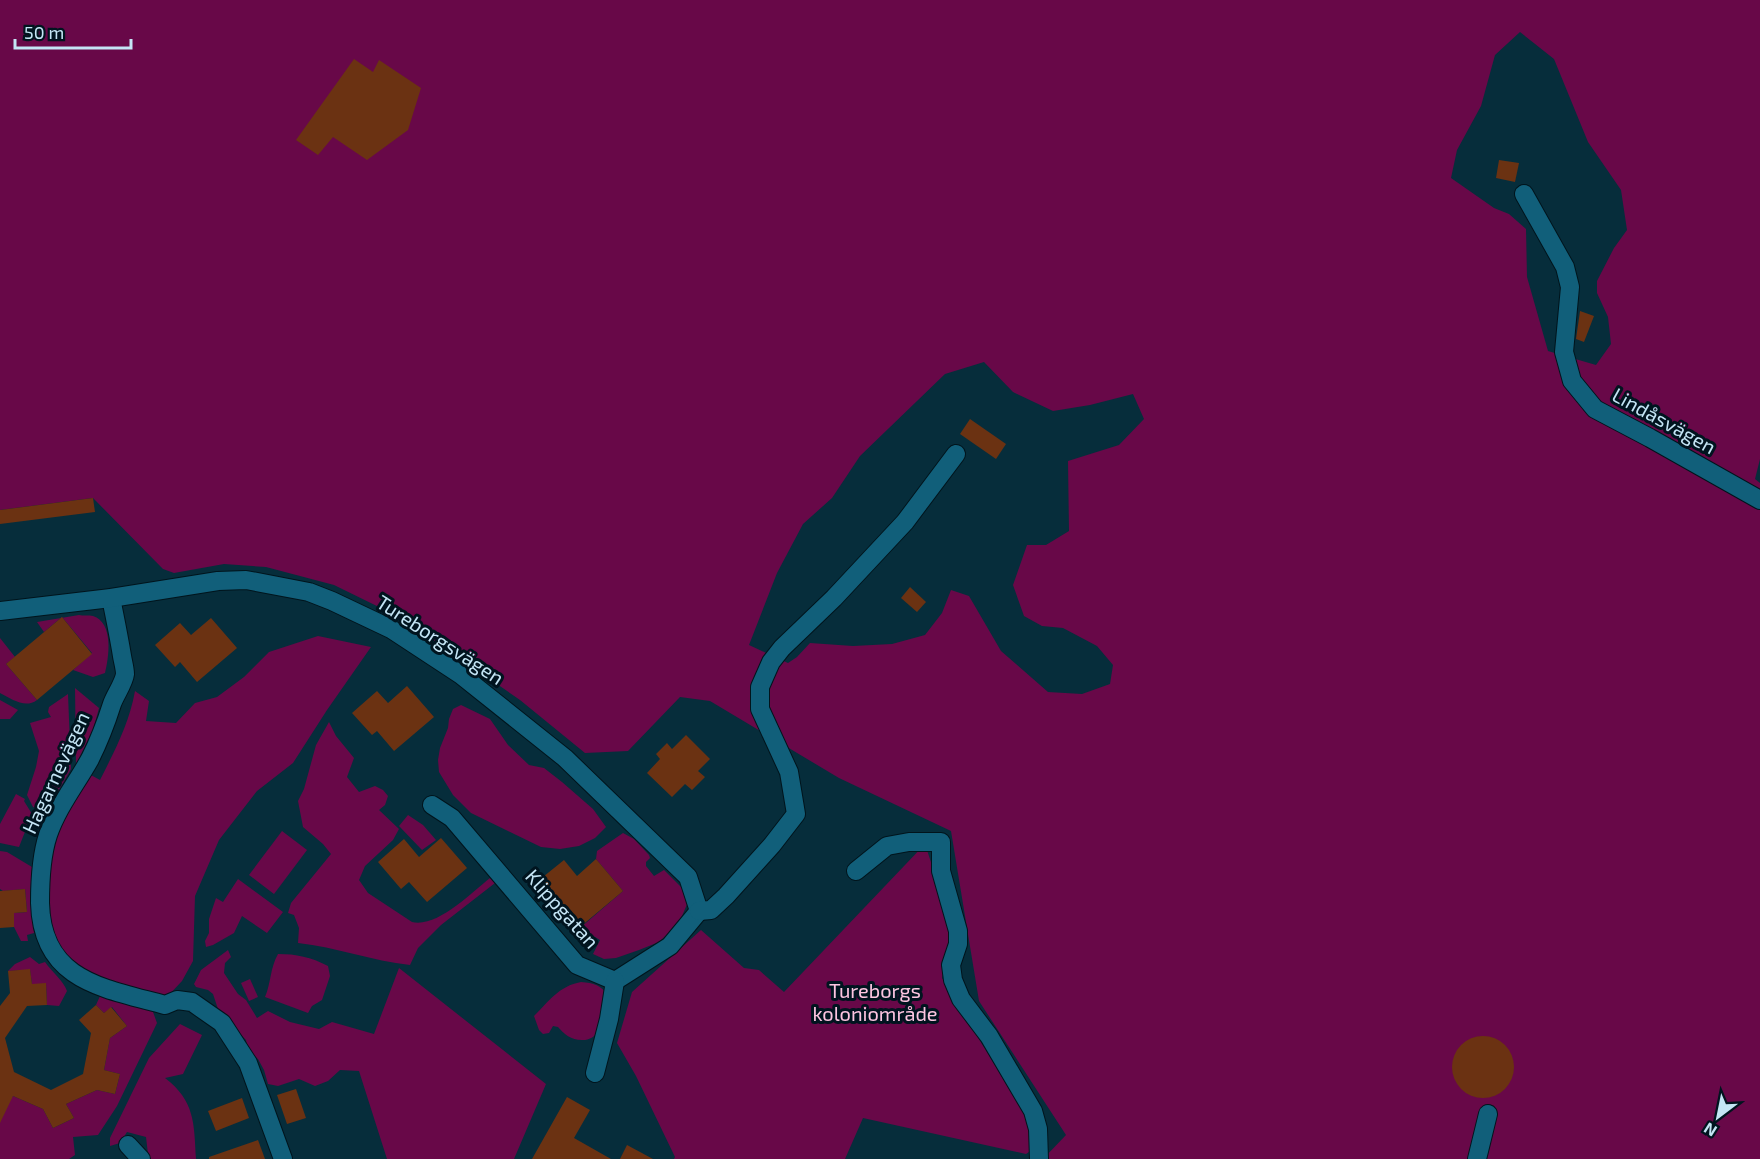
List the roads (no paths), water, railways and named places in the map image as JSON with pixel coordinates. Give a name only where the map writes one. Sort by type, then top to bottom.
[{"type":"street","name":"Lindåsvägen","points":[[1524,194],[1565,267],[1570,287],[1564,352],[1572,381],[1595,410],[1760,500]]},
{"type":"street","points":[[595,1073],[609,1019],[615,981],[670,946],[699,911],[711,910],[772,845],[796,814],[789,772],[760,709],[760,687],[771,662],[905,522],[956,454]]},
{"type":"street","name":"Tureborgsvägen","points":[[0,611],[111,598],[218,581],[246,580],[309,592],[375,621],[461,675],[565,758],[688,877],[699,911]]},
{"type":"street","name":"Hagarnevägen","points":[[111,598],[125,675],[90,759],[49,833],[40,888],[40,913],[45,939],[64,965],[88,982],[165,1005],[177,1000],[192,1002],[222,1023],[248,1063],[284,1159]]},
{"type":"street","name":"Klippgatan","points":[[432,805],[452,818],[576,965],[615,981]]},
{"type":"street","points":[[856,871],[887,846],[909,842],[941,842],[941,871],[958,931],[958,944],[951,965],[953,980],[961,999],[989,1036],[1033,1111],[1038,1129],[1039,1159]]},
{"type":"street","points":[[1477,1159],[1488,1114]]},
{"type":"street","points":[[128,1145],[141,1159]]},
{"type":"park label","name":"Tureborgs koloniområde","points":[[875,1002]]}]
